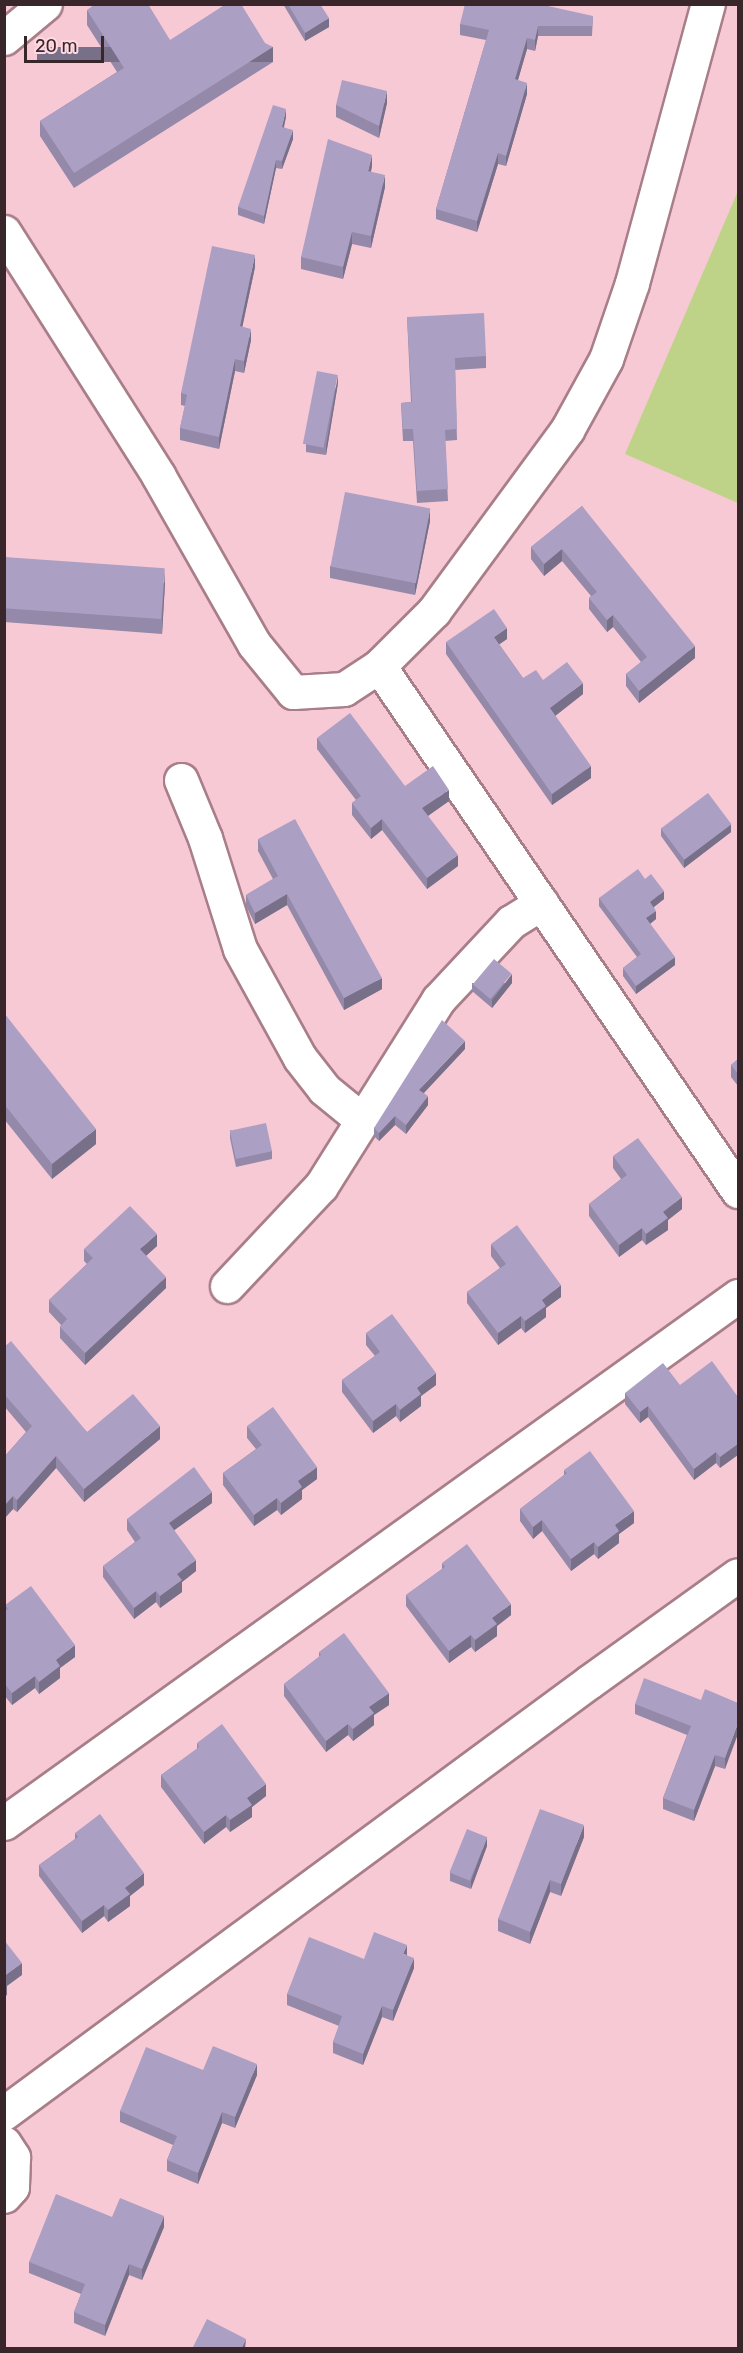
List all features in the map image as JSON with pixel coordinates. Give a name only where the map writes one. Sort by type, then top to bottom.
[{"type":"street","points":[[4,38],[45,4]]},
{"type":"street","points":[[4,232],[158,475],[254,644],[293,692],[344,689],[380,666],[434,611],[567,430],[606,359],[632,283],[708,4]]},
{"type":"street","points":[[380,666],[738,1191]]},
{"type":"street","points":[[182,780],[205,838],[240,949],[300,1058],[324,1089],[362,1120]]},
{"type":"street","points":[[227,1286],[321,1186],[438,1000],[511,922],[541,903]]},
{"type":"street","points":[[4,1823],[738,1296]]},
{"type":"street","points":[[4,2113],[738,1575]]},
{"type":"street","points":[[4,2143],[13,2157],[12,2187],[4,2196]]},
{"type":"green space","points":[[738,191],[738,503],[625,454]]},
{"type":"building","points":[[95,4],[148,4],[170,40],[226,4],[241,4],[265,43],[273,47],[74,173],[40,121],[124,68],[87,10]]},
{"type":"building","points":[[288,4],[320,4],[329,18],[305,33]]},
{"type":"building","points":[[465,4],[539,4],[593,16],[592,26],[538,26],[535,40],[527,38],[515,79],[527,83],[506,156],[498,153],[477,221],[436,209],[489,30],[460,24]]},
{"type":"building","points":[[342,80],[387,91],[379,126],[336,105]]},
{"type":"building","points":[[273,105],[286,109],[282,127],[293,130],[282,161],[276,160],[264,216],[238,207]]},
{"type":"building","points":[[328,139],[372,155],[368,171],[385,175],[371,236],[352,232],[343,267],[301,257]]},
{"type":"building","points":[[212,246],[255,255],[240,326],[251,329],[244,361],[235,359],[219,437],[180,428],[187,395],[181,393]]},
{"type":"building","points":[[484,313],[486,356],[455,358],[457,429],[445,430],[448,489],[417,491],[413,429],[403,429],[401,403],[412,402],[407,317]]},
{"type":"building","points":[[317,371],[338,375],[323,448],[303,444]]},
{"type":"building","points":[[345,492],[430,509],[416,583],[330,567]]},
{"type":"building","points":[[582,506],[695,646],[639,691],[626,674],[647,657],[613,615],[607,620],[589,598],[597,592],[562,549],[544,564],[531,547]]},
{"type":"building","points":[[4,557],[165,568],[161,619],[4,608]]},
{"type":"building","points":[[494,609],[507,628],[494,637],[523,678],[536,670],[543,680],[567,662],[583,683],[550,708],[591,766],[552,794],[446,642]]},
{"type":"building","points":[[350,713],[405,786],[433,766],[449,790],[422,808],[458,855],[427,878],[382,819],[371,828],[352,803],[361,796],[317,738]]},
{"type":"building","points":[[708,793],[731,824],[684,860],[661,829]]},
{"type":"building","points":[[295,819],[382,978],[344,998],[287,894],[255,913],[246,895],[278,876],[258,839]]},
{"type":"building","points":[[638,869],[645,879],[651,874],[664,891],[650,902],[656,911],[646,918],[675,957],[636,986],[623,968],[641,954],[599,898]]},
{"type":"building","points":[[494,959],[512,974],[490,999],[473,984]]},
{"type":"building","points":[[4,1013],[96,1129],[52,1164],[4,1104]]},
{"type":"building","points":[[442,1020],[465,1041],[419,1090],[428,1096],[406,1125],[395,1116],[379,1133],[374,1128]]},
{"type":"building","points":[[738,1059],[738,1074],[731,1065]]},
{"type":"building","points":[[266,1123],[272,1151],[236,1159],[230,1131]]},
{"type":"building","points":[[638,1138],[682,1197],[663,1212],[668,1218],[646,1234],[642,1228],[619,1245],[589,1204],[627,1175],[613,1156]]},
{"type":"building","points":[[130,1206],[157,1234],[140,1249],[166,1277],[85,1353],[60,1327],[67,1319],[49,1300],[93,1258],[84,1249]]},
{"type":"building","points":[[517,1225],[561,1285],[542,1300],[546,1306],[525,1321],[521,1316],[498,1333],[467,1292],[506,1264],[491,1244]]},
{"type":"building","points":[[392,1314],[436,1373],[417,1388],[421,1394],[400,1410],[396,1404],[373,1421],[342,1380],[380,1352],[366,1333]]},
{"type":"building","points":[[11,1341],[87,1432],[133,1394],[160,1426],[84,1489],[56,1456],[17,1500],[13,1496],[4,1506],[4,1457],[32,1426],[4,1394],[4,1347]]},
{"type":"building","points":[[712,1361],[738,1397],[738,1444],[720,1457],[716,1452],[694,1469],[648,1406],[640,1412],[625,1393],[663,1363],[680,1385]]},
{"type":"building","points":[[273,1407],[317,1467],[298,1481],[302,1487],[281,1503],[277,1498],[254,1515],[223,1473],[262,1445],[247,1426]]},
{"type":"building","points":[[590,1451],[634,1511],[615,1525],[619,1531],[598,1547],[594,1542],[571,1559],[542,1520],[533,1527],[520,1509],[567,1473],[564,1470]]},
{"type":"building","points":[[194,1467],[212,1492],[169,1523],[196,1560],[177,1574],[182,1580],[160,1596],[156,1591],[134,1608],[103,1566],[141,1538],[127,1519]]},
{"type":"building","points":[[467,1544],[511,1604],[492,1618],[497,1624],[475,1640],[471,1635],[449,1651],[406,1595],[445,1567],[442,1563]]},
{"type":"building","points":[[31,1586],[75,1645],[56,1660],[60,1666],[39,1682],[35,1676],[12,1693],[4,1683],[4,1611],[8,1609],[5,1605]]},
{"type":"building","points":[[344,1633],[389,1693],[369,1707],[374,1713],[353,1729],[348,1724],[326,1741],[284,1684],[321,1655],[319,1652]]},
{"type":"building","points":[[644,1678],[701,1700],[705,1689],[738,1703],[738,1723],[725,1758],[715,1755],[694,1810],[663,1798],[691,1726],[635,1704]]},
{"type":"building","points":[[222,1724],[266,1784],[247,1798],[252,1805],[230,1820],[226,1815],[204,1832],[161,1775],[199,1747],[197,1743]]},
{"type":"building","points":[[540,1809],[584,1825],[561,1884],[550,1880],[530,1932],[498,1919]]},
{"type":"building","points":[[100,1814],[144,1873],[125,1888],[130,1894],[108,1910],[104,1905],[82,1921],[39,1865],[78,1837],[75,1833]]},
{"type":"building","points":[[467,1829],[487,1837],[470,1881],[449,1873]]},
{"type":"building","points":[[374,1932],[407,1945],[403,1954],[414,1958],[393,2010],[382,2006],[363,2054],[333,2042],[342,2016],[287,1994],[309,1937],[364,1959]]},
{"type":"building","points":[[4,1940],[22,1963],[4,1976]]},
{"type":"building","points":[[213,2046],[257,2064],[235,2117],[222,2112],[198,2173],[167,2160],[177,2136],[120,2111],[146,2047],[203,2070]]},
{"type":"building","points":[[56,2194],[112,2217],[120,2198],[164,2216],[142,2269],[129,2264],[105,2325],[74,2312],[85,2284],[29,2262]]},
{"type":"building","points":[[207,2319],[246,2339],[241,2349],[192,2349]]}]
